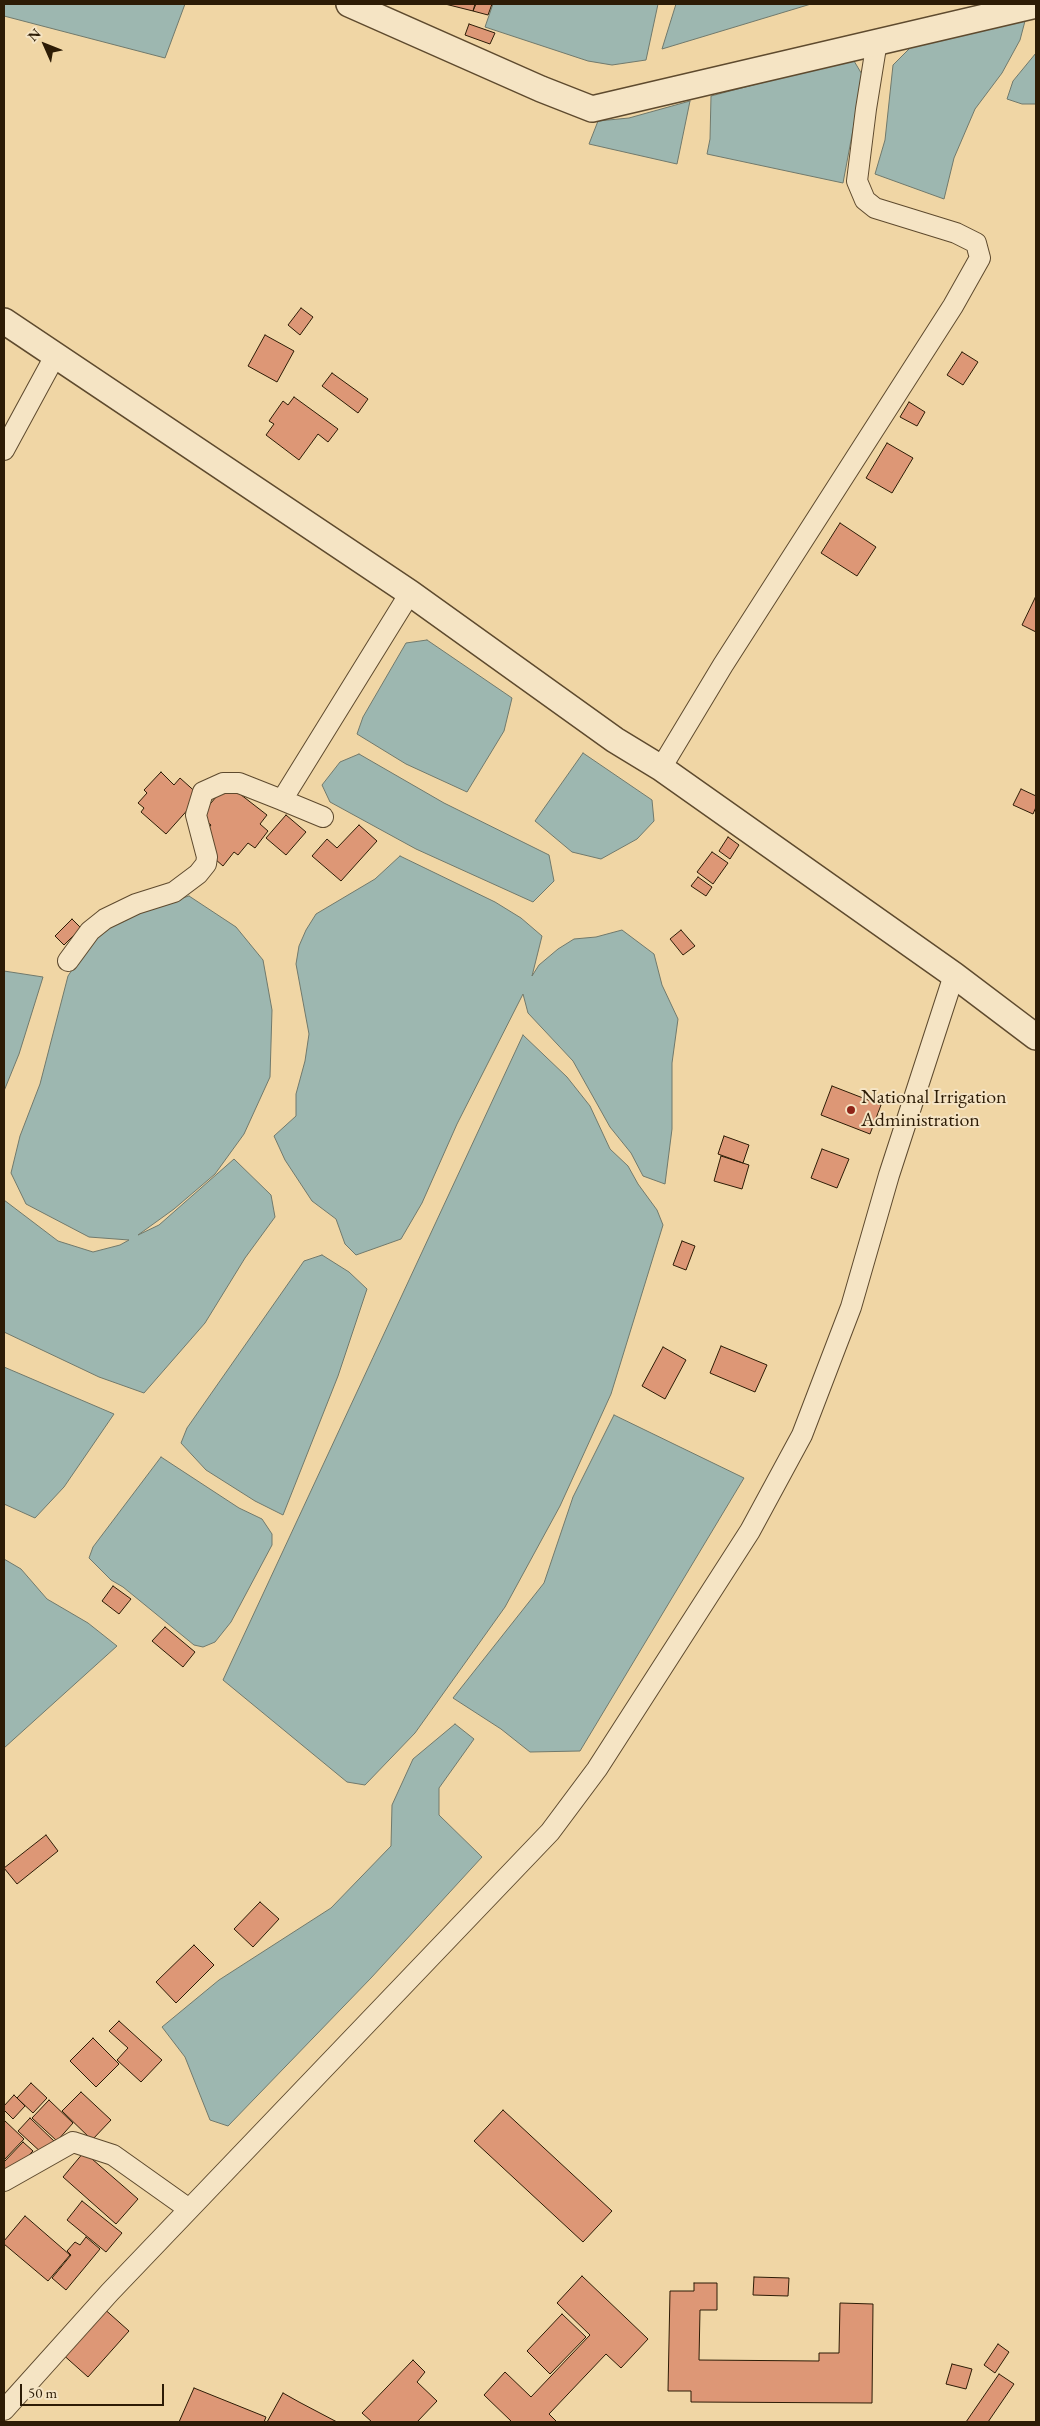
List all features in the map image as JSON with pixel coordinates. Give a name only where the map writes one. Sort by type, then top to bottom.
[{"type":"street","points":[[349,4],[541,89],[592,109],[1036,5]]},
{"type":"street","points":[[661,768],[723,664],[953,306],[980,258],[976,243],[956,233],[875,208],[865,200],[857,181],[877,41]]},
{"type":"street","points":[[4,321],[410,593],[616,740],[661,768],[954,976],[1036,1037]]},
{"type":"street","points":[[4,450],[55,356]]},
{"type":"street","points":[[282,800],[410,593]]},
{"type":"street","points":[[68,961],[90,931],[105,919],[136,904],[174,892],[198,874],[207,858],[196,815],[203,792],[223,783],[239,783],[323,817]]},
{"type":"street","points":[[4,2410],[110,2292],[550,1832],[597,1770],[750,1531],[802,1435],[851,1307],[889,1175],[954,976]]},
{"type":"street","points":[[4,2181],[73,2142],[113,2155],[189,2209]]},
{"type":"water","points":[[4,4],[185,4],[165,58],[4,16]]},
{"type":"water","points":[[493,4],[658,4],[646,60],[612,65],[588,61],[485,27]]},
{"type":"water","points":[[676,4],[811,4],[662,49]]},
{"type":"water","points":[[1025,21],[1020,40],[1002,73],[975,109],[954,158],[944,199],[875,174],[885,140],[893,65],[911,47],[941,35]]},
{"type":"water","points":[[1036,53],[1036,104],[1022,104],[1007,99],[1013,81]]},
{"type":"water","points":[[854,61],[863,76],[843,183],[707,154],[710,139],[711,96],[810,70]]},
{"type":"water","points":[[690,101],[677,164],[589,144],[598,121],[629,118]]},
{"type":"water","points":[[427,640],[512,698],[504,731],[467,792],[406,764],[357,734],[363,717],[406,643]]},
{"type":"water","points":[[583,753],[652,800],[654,821],[637,839],[601,859],[572,852],[535,821]]},
{"type":"water","points":[[359,754],[444,803],[549,855],[554,881],[533,902],[416,849],[330,802],[322,785],[340,762]]},
{"type":"water","points":[[400,856],[495,902],[521,918],[542,936],[532,976],[539,965],[558,949],[574,939],[596,937],[622,930],[654,954],[662,985],[678,1019],[672,1063],[672,1129],[665,1184],[643,1176],[631,1153],[610,1127],[573,1061],[528,1013],[523,994],[457,1124],[422,1203],[401,1239],[356,1255],[345,1244],[336,1219],[312,1201],[285,1160],[274,1136],[296,1116],[296,1094],[305,1061],[309,1034],[296,964],[299,946],[316,914],[375,879]]},
{"type":"water","points":[[189,896],[236,927],[263,960],[272,1010],[270,1077],[244,1134],[215,1174],[174,1209],[138,1235],[159,1225],[234,1159],[271,1195],[275,1217],[245,1258],[205,1323],[144,1393],[99,1377],[4,1332],[4,1200],[58,1241],[93,1252],[120,1245],[129,1240],[89,1237],[26,1204],[11,1173],[20,1136],[40,1084],[68,976],[93,938],[134,913]]},
{"type":"water","points":[[4,971],[43,977],[19,1054],[4,1091]]},
{"type":"water","points":[[523,1035],[567,1077],[590,1106],[610,1149],[628,1166],[638,1184],[657,1210],[663,1225],[611,1394],[560,1506],[505,1607],[415,1733],[365,1785],[347,1782],[223,1680]]},
{"type":"water","points":[[322,1255],[349,1272],[367,1289],[338,1376],[283,1515],[255,1501],[206,1470],[181,1443],[187,1428],[304,1261]]},
{"type":"water","points":[[4,1367],[114,1414],[64,1487],[35,1518],[4,1504]]},
{"type":"water","points":[[614,1415],[744,1478],[580,1751],[530,1752],[501,1729],[453,1698],[544,1583],[573,1497]]},
{"type":"water","points":[[161,1457],[239,1508],[262,1519],[272,1534],[272,1545],[231,1622],[215,1642],[203,1647],[194,1645],[123,1587],[111,1580],[89,1558],[93,1547]]},
{"type":"water","points":[[4,1559],[21,1569],[47,1599],[88,1623],[117,1646],[4,1748]]},
{"type":"water","points":[[455,1724],[474,1739],[439,1788],[439,1815],[482,1857],[371,1978],[228,2126],[210,2120],[185,2057],[162,2027],[219,1980],[331,1908],[391,1846],[392,1805],[413,1759]]},
{"type":"building","points":[[445,4],[475,4],[473,11]]},
{"type":"building","points":[[476,4],[492,4],[488,15],[473,11]]},
{"type":"building","points":[[469,24],[495,33],[490,44],[465,35]]},
{"type":"building","points":[[301,308],[313,317],[300,335],[288,325]]},
{"type":"building","points":[[265,335],[294,351],[277,382],[248,366]]},
{"type":"building","points":[[962,352],[978,362],[963,385],[947,375]]},
{"type":"building","points":[[332,373],[368,399],[358,413],[322,386]]},
{"type":"building","points":[[294,397],[338,429],[328,442],[318,434],[299,460],[266,435],[274,424],[269,421],[283,401],[288,405]]},
{"type":"building","points":[[909,402],[925,412],[917,426],[900,417]]},
{"type":"building","points":[[887,443],[913,458],[892,493],[866,478]]},
{"type":"building","points":[[840,523],[876,547],[857,576],[821,553]]},
{"type":"building","points":[[1036,599],[1036,632],[1022,625]]},
{"type":"building","points":[[161,772],[174,785],[180,778],[200,796],[166,834],[141,812],[144,808],[138,803],[147,793],[144,790]]},
{"type":"building","points":[[227,784],[267,815],[260,824],[268,831],[255,848],[248,843],[238,855],[234,852],[223,866],[207,852],[203,835],[211,825],[200,816]]},
{"type":"building","points":[[1021,789],[1036,796],[1036,807],[1033,814],[1013,805]]},
{"type":"building","points":[[286,815],[306,832],[286,855],[266,838]]},
{"type":"building","points":[[359,825],[377,841],[341,881],[312,856],[327,839],[337,848]]},
{"type":"building","points":[[728,837],[739,845],[730,859],[719,851]]},
{"type":"building","points":[[712,852],[728,863],[713,884],[697,872]]},
{"type":"building","points":[[698,877],[712,887],[706,896],[691,886]]},
{"type":"building","points":[[72,919],[81,928],[64,945],[55,936]]},
{"type":"building","points":[[681,930],[695,946],[683,955],[670,939]]},
{"type":"building","name":"National Irrigation Administration","points":[[832,1086],[881,1105],[870,1134],[821,1115]]},
{"type":"building","points":[[724,1136],[749,1145],[743,1163],[718,1154]]},
{"type":"building","points":[[822,1149],[849,1159],[837,1188],[811,1178]]},
{"type":"building","points":[[721,1156],[749,1165],[742,1189],[714,1181]]},
{"type":"building","points":[[682,1241],[695,1246],[686,1270],[673,1265]]},
{"type":"building","points":[[721,1346],[767,1365],[755,1392],[710,1373]]},
{"type":"building","points":[[663,1347],[686,1360],[665,1399],[642,1386]]},
{"type":"building","points":[[113,1586],[131,1599],[119,1614],[102,1601]]},
{"type":"building","points":[[165,1627],[195,1652],[183,1667],[152,1641]]},
{"type":"building","points":[[46,1835],[58,1851],[17,1884],[4,1868]]},
{"type":"building","points":[[260,1902],[279,1919],[253,1947],[234,1929]]},
{"type":"building","points":[[194,1945],[214,1965],[176,2003],[156,1982]]},
{"type":"building","points":[[119,2021],[162,2060],[141,2082],[117,2060],[128,2048],[109,2031]]},
{"type":"building","points":[[93,2038],[119,2064],[96,2087],[70,2061]]},
{"type":"building","points":[[31,2083],[47,2098],[33,2113],[17,2098]]},
{"type":"building","points":[[81,2092],[111,2120],[92,2140],[62,2111]]},
{"type":"building","points":[[14,2095],[25,2106],[13,2119],[4,2110],[4,2106]]},
{"type":"building","points":[[49,2100],[73,2123],[57,2141],[32,2118]]},
{"type":"building","points":[[503,2110],[612,2211],[583,2242],[474,2141]]},
{"type":"building","points":[[30,2118],[55,2142],[43,2154],[18,2131]]},
{"type":"building","points":[[4,2120],[24,2139],[4,2160]]},
{"type":"building","points":[[23,2142],[33,2151],[9,2175],[4,2171],[4,2162]]},
{"type":"building","points":[[84,2152],[138,2199],[116,2224],[63,2177]]},
{"type":"building","points":[[82,2201],[122,2233],[106,2252],[67,2220]]},
{"type":"building","points":[[25,2216],[70,2255],[48,2281],[4,2244],[4,2241]]},
{"type":"building","points":[[86,2237],[100,2249],[66,2290],[52,2278],[71,2255],[67,2251],[75,2242],[80,2245]]},
{"type":"building","points":[[582,2276],[648,2339],[621,2368],[606,2354],[549,2414],[557,2422],[512,2422],[484,2395],[505,2372],[531,2397],[590,2335],[557,2303]]},
{"type":"building","points":[[754,2277],[789,2278],[788,2296],[753,2295]]},
{"type":"building","points":[[694,2283],[717,2283],[717,2310],[700,2310],[699,2360],[819,2361],[819,2353],[839,2353],[840,2303],[873,2304],[872,2403],[691,2402],[691,2391],[668,2391],[670,2291],[694,2291]]},
{"type":"building","points":[[101,2306],[129,2331],[88,2377],[60,2352]]},
{"type":"building","points":[[562,2314],[586,2337],[550,2374],[527,2351]]},
{"type":"building","points":[[998,2344],[1009,2352],[995,2373],[984,2365]]},
{"type":"building","points":[[413,2360],[425,2372],[417,2382],[437,2401],[417,2422],[372,2422],[362,2413]]},
{"type":"building","points":[[952,2364],[972,2369],[966,2389],[946,2384]]},
{"type":"building","points":[[999,2374],[1014,2384],[988,2422],[966,2422]]},
{"type":"building","points":[[194,2388],[266,2417],[264,2422],[179,2422]]},
{"type":"building","points":[[283,2393],[299,2402],[337,2422],[267,2422]]},
{"type":"place","name":"National Irrigation Administration","points":[[851,1110]]}]
